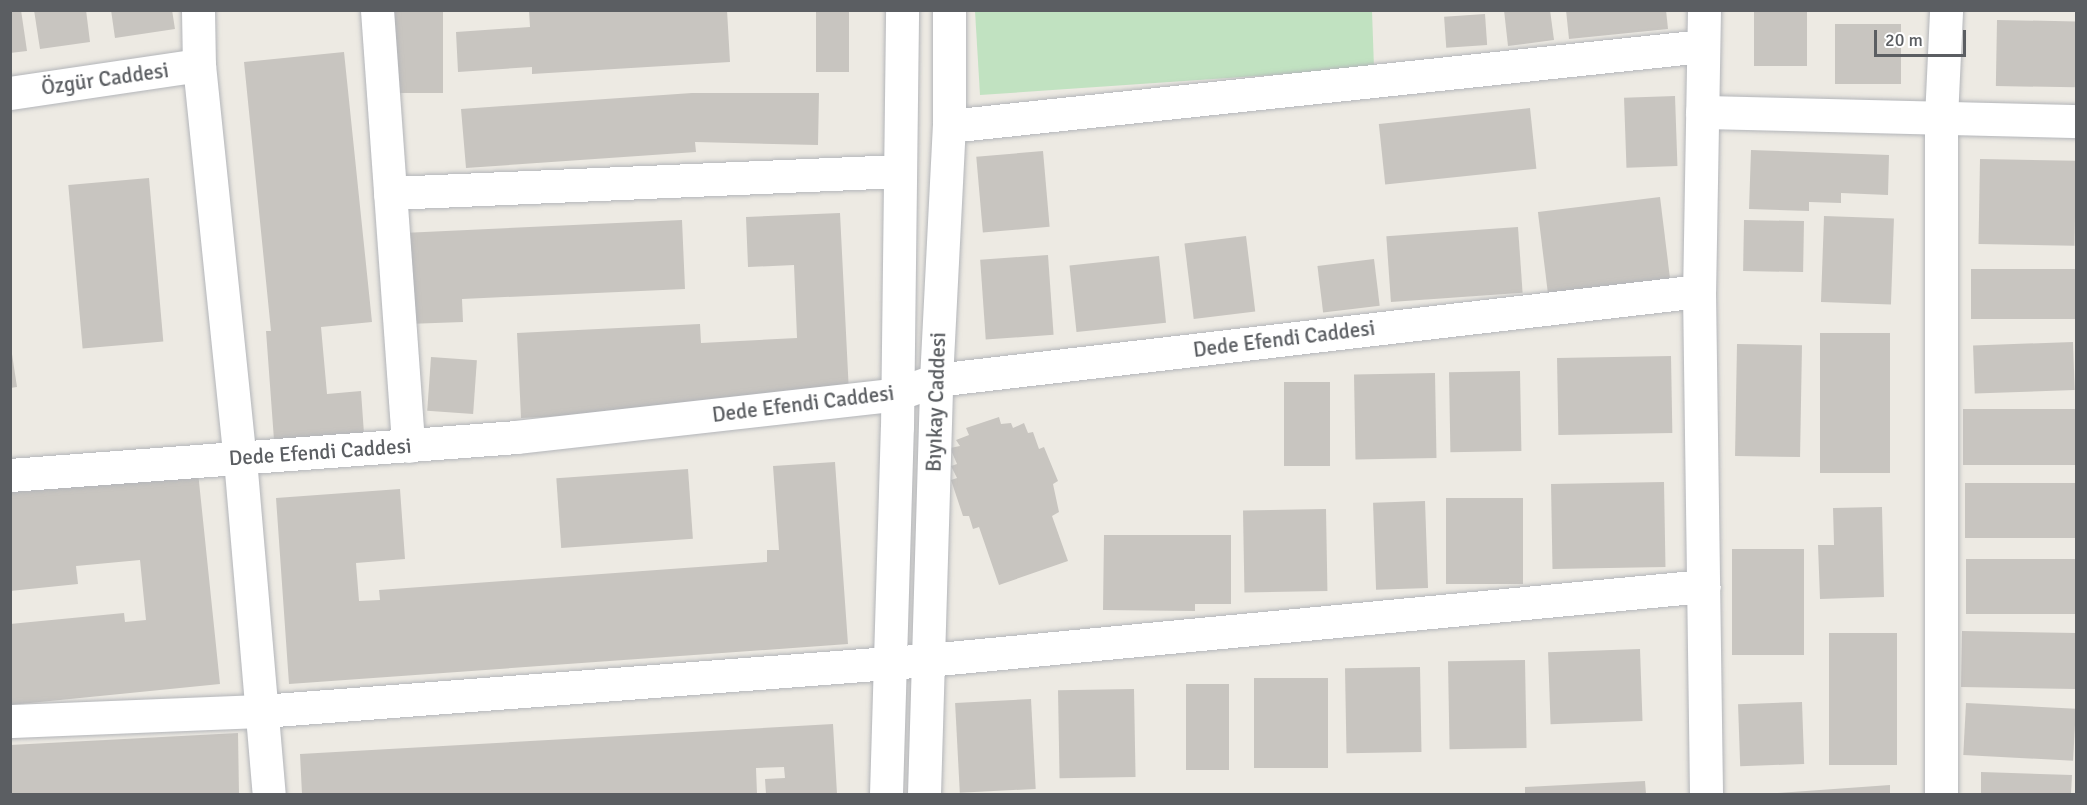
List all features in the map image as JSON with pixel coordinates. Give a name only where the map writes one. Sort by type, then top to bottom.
[{"type":"street","points":[[198,10],[199,65],[240,459],[269,795]]},
{"type":"street","points":[[377,10],[408,446]]},
{"type":"street","name":"Bıyıkay Caddesi","points":[[886,795],[897,394],[902,10]]},
{"type":"street","name":"Bıyıkay Caddesi","points":[[924,795],[936,380],[949,126],[949,10]]},
{"type":"street","points":[[1704,10],[1699,291],[1706,795]]},
{"type":"street","points":[[1941,795],[1941,118],[1946,10]]},
{"type":"street","points":[[949,126],[1703,46]]},
{"type":"street","name":"Özgür Caddesi","points":[[10,93],[199,65]]},
{"type":"street","points":[[1702,112],[2076,121]]},
{"type":"street","points":[[390,193],[900,171]]},
{"type":"street","name":"Dede Efendi Caddesi","points":[[10,475],[408,446],[897,394],[936,380],[1699,291]]},
{"type":"street","points":[[10,721],[262,711],[928,660],[1703,586]]},
{"type":"green space","points":[[975,11],[1372,11],[1374,68],[980,95]]},
{"type":"building","points":[[10,10],[21,10],[27,51],[10,53]]},
{"type":"building","points":[[34,10],[86,10],[90,42],[40,49]]},
{"type":"building","points":[[111,10],[172,10],[175,29],[115,38]]},
{"type":"building","points":[[392,10],[443,10],[443,93],[392,93]]},
{"type":"building","points":[[529,10],[727,10],[730,62],[532,74],[532,67],[458,72],[456,32],[530,27]]},
{"type":"building","points":[[816,10],[849,10],[849,72],[816,72]]},
{"type":"building","points":[[1504,10],[1550,10],[1554,40],[1508,46]]},
{"type":"building","points":[[1566,10],[1666,10],[1668,29],[1569,39]]},
{"type":"building","points":[[1754,10],[1807,10],[1807,66],[1754,66]]},
{"type":"building","points":[[1485,14],[1487,45],[1446,48],[1444,17]]},
{"type":"building","points":[[1997,20],[2076,21],[2075,87],[1996,86]]},
{"type":"building","points":[[1835,24],[1901,24],[1901,84],[1835,84]]},
{"type":"building","points":[[344,52],[372,322],[321,327],[327,394],[361,391],[364,434],[274,440],[266,331],[271,331],[244,62]]},
{"type":"building","points":[[692,93],[819,93],[818,145],[695,142],[696,152],[466,168],[461,109]]},
{"type":"building","points":[[1675,96],[1677,166],[1626,168],[1624,98]]},
{"type":"building","points":[[1530,108],[1536,169],[1385,185],[1379,124]]},
{"type":"building","points":[[1751,150],[1889,155],[1888,195],[1841,193],[1841,203],[1809,202],[1809,211],[1749,209]]},
{"type":"building","points":[[1043,151],[1050,227],[983,233],[976,157]]},
{"type":"building","points":[[1980,159],[2076,161],[2075,246],[1979,244]]},
{"type":"building","points":[[149,178],[163,341],[83,348],[68,185]]},
{"type":"building","points":[[1660,197],[1670,279],[1548,294],[1538,212]]},
{"type":"building","points":[[840,213],[849,393],[704,410],[521,418],[517,333],[700,324],[701,343],[797,338],[794,265],[748,267],[746,217]]},
{"type":"building","points":[[1824,216],[1894,218],[1891,304],[1821,302]]},
{"type":"building","points":[[682,220],[685,289],[462,299],[463,322],[407,324],[403,233]]},
{"type":"building","points":[[1744,220],[1804,221],[1803,272],[1743,271]]},
{"type":"building","points":[[1518,227],[1523,293],[1391,302],[1386,236]]},
{"type":"building","points":[[1246,236],[1255,311],[1194,319],[1184,244]]},
{"type":"building","points":[[1048,255],[1054,335],[986,340],[980,260]]},
{"type":"building","points":[[1159,256],[1166,323],[1076,332],[1069,265]]},
{"type":"building","points":[[1374,259],[1380,306],[1323,313],[1317,266]]},
{"type":"building","points":[[1971,269],[2076,269],[2076,319],[1971,319]]},
{"type":"building","points":[[1820,333],[1890,333],[1890,473],[1820,473]]},
{"type":"building","points":[[10,341],[17,387],[10,388]]},
{"type":"building","points":[[2073,342],[2075,390],[1975,393],[1973,345]]},
{"type":"building","points":[[1737,344],[1802,345],[1800,457],[1735,456]]},
{"type":"building","points":[[1671,356],[1672,433],[1558,435],[1557,358]]},
{"type":"building","points":[[431,357],[477,360],[473,414],[427,411]]},
{"type":"building","points":[[1520,371],[1521,451],[1450,452],[1449,372]]},
{"type":"building","points":[[1435,373],[1436,458],[1355,459],[1354,374]]},
{"type":"building","points":[[1284,382],[1330,382],[1330,466],[1284,466]]},
{"type":"building","points":[[1963,409],[2076,409],[2076,465],[1963,465]]},
{"type":"building","points":[[999,417],[1001,424],[1011,423],[1013,428],[1024,423],[1028,433],[1033,432],[1039,449],[1044,447],[1058,481],[1053,484],[1059,512],[1052,516],[1068,561],[999,585],[979,527],[973,529],[969,516],[963,516],[951,480],[957,478],[951,466],[957,464],[950,448],[960,446],[956,440],[969,435],[966,428]]},
{"type":"building","points":[[835,462],[848,644],[289,684],[276,498],[400,489],[405,559],[356,563],[359,601],[380,600],[379,590],[767,562],[767,550],[779,550],[773,466]]},
{"type":"building","points":[[688,469],[693,539],[561,548],[556,478]]},
{"type":"building","points":[[198,472],[220,684],[10,705],[10,624],[124,613],[125,622],[146,620],[140,560],[76,566],[78,584],[10,591],[10,491]]},
{"type":"building","points":[[1664,482],[1665,567],[1553,569],[1551,484]]},
{"type":"building","points":[[1965,483],[2076,483],[2076,538],[1965,538]]},
{"type":"building","points":[[1446,498],[1523,498],[1523,584],[1446,584]]},
{"type":"building","points":[[1425,501],[1428,588],[1376,590],[1373,503]]},
{"type":"building","points":[[1882,507],[1884,597],[1820,599],[1818,545],[1834,545],[1833,508]]},
{"type":"building","points":[[1326,509],[1327,591],[1244,592],[1243,510]]},
{"type":"building","points":[[1104,535],[1231,535],[1231,604],[1195,604],[1195,611],[1103,610]]},
{"type":"building","points":[[1732,549],[1804,549],[1804,655],[1732,655]]},
{"type":"building","points":[[1966,559],[2076,559],[2076,614],[1966,614]]},
{"type":"building","points":[[1962,631],[2076,633],[2075,689],[1961,687]]},
{"type":"building","points":[[1829,633],[1897,633],[1897,765],[1829,765]]},
{"type":"building","points":[[1640,649],[1643,721],[1551,724],[1548,652]]},
{"type":"building","points":[[1525,660],[1527,748],[1450,749],[1448,661]]},
{"type":"building","points":[[1420,667],[1421,752],[1346,753],[1345,668]]},
{"type":"building","points":[[1254,678],[1328,678],[1328,768],[1254,768]]},
{"type":"building","points":[[1186,684],[1229,684],[1229,770],[1186,770]]},
{"type":"building","points":[[1134,689],[1136,777],[1060,778],[1058,690]]},
{"type":"building","points":[[1031,699],[1036,789],[960,793],[955,703]]},
{"type":"building","points":[[1802,702],[1804,764],[1740,766],[1738,704]]},
{"type":"building","points":[[1966,703],[2076,709],[2073,761],[1963,755]]},
{"type":"building","points":[[833,724],[837,794],[766,794],[765,779],[785,778],[784,767],[756,768],[757,794],[302,794],[300,754]]},
{"type":"building","points":[[238,733],[239,794],[10,794],[10,745]]},
{"type":"building","points":[[1981,772],[2072,775],[2071,794],[1981,794]]},
{"type":"building","points":[[1645,781],[1646,794],[1525,794],[1525,787]]},
{"type":"building","points":[[1890,785],[1890,794],[1778,793]]}]
